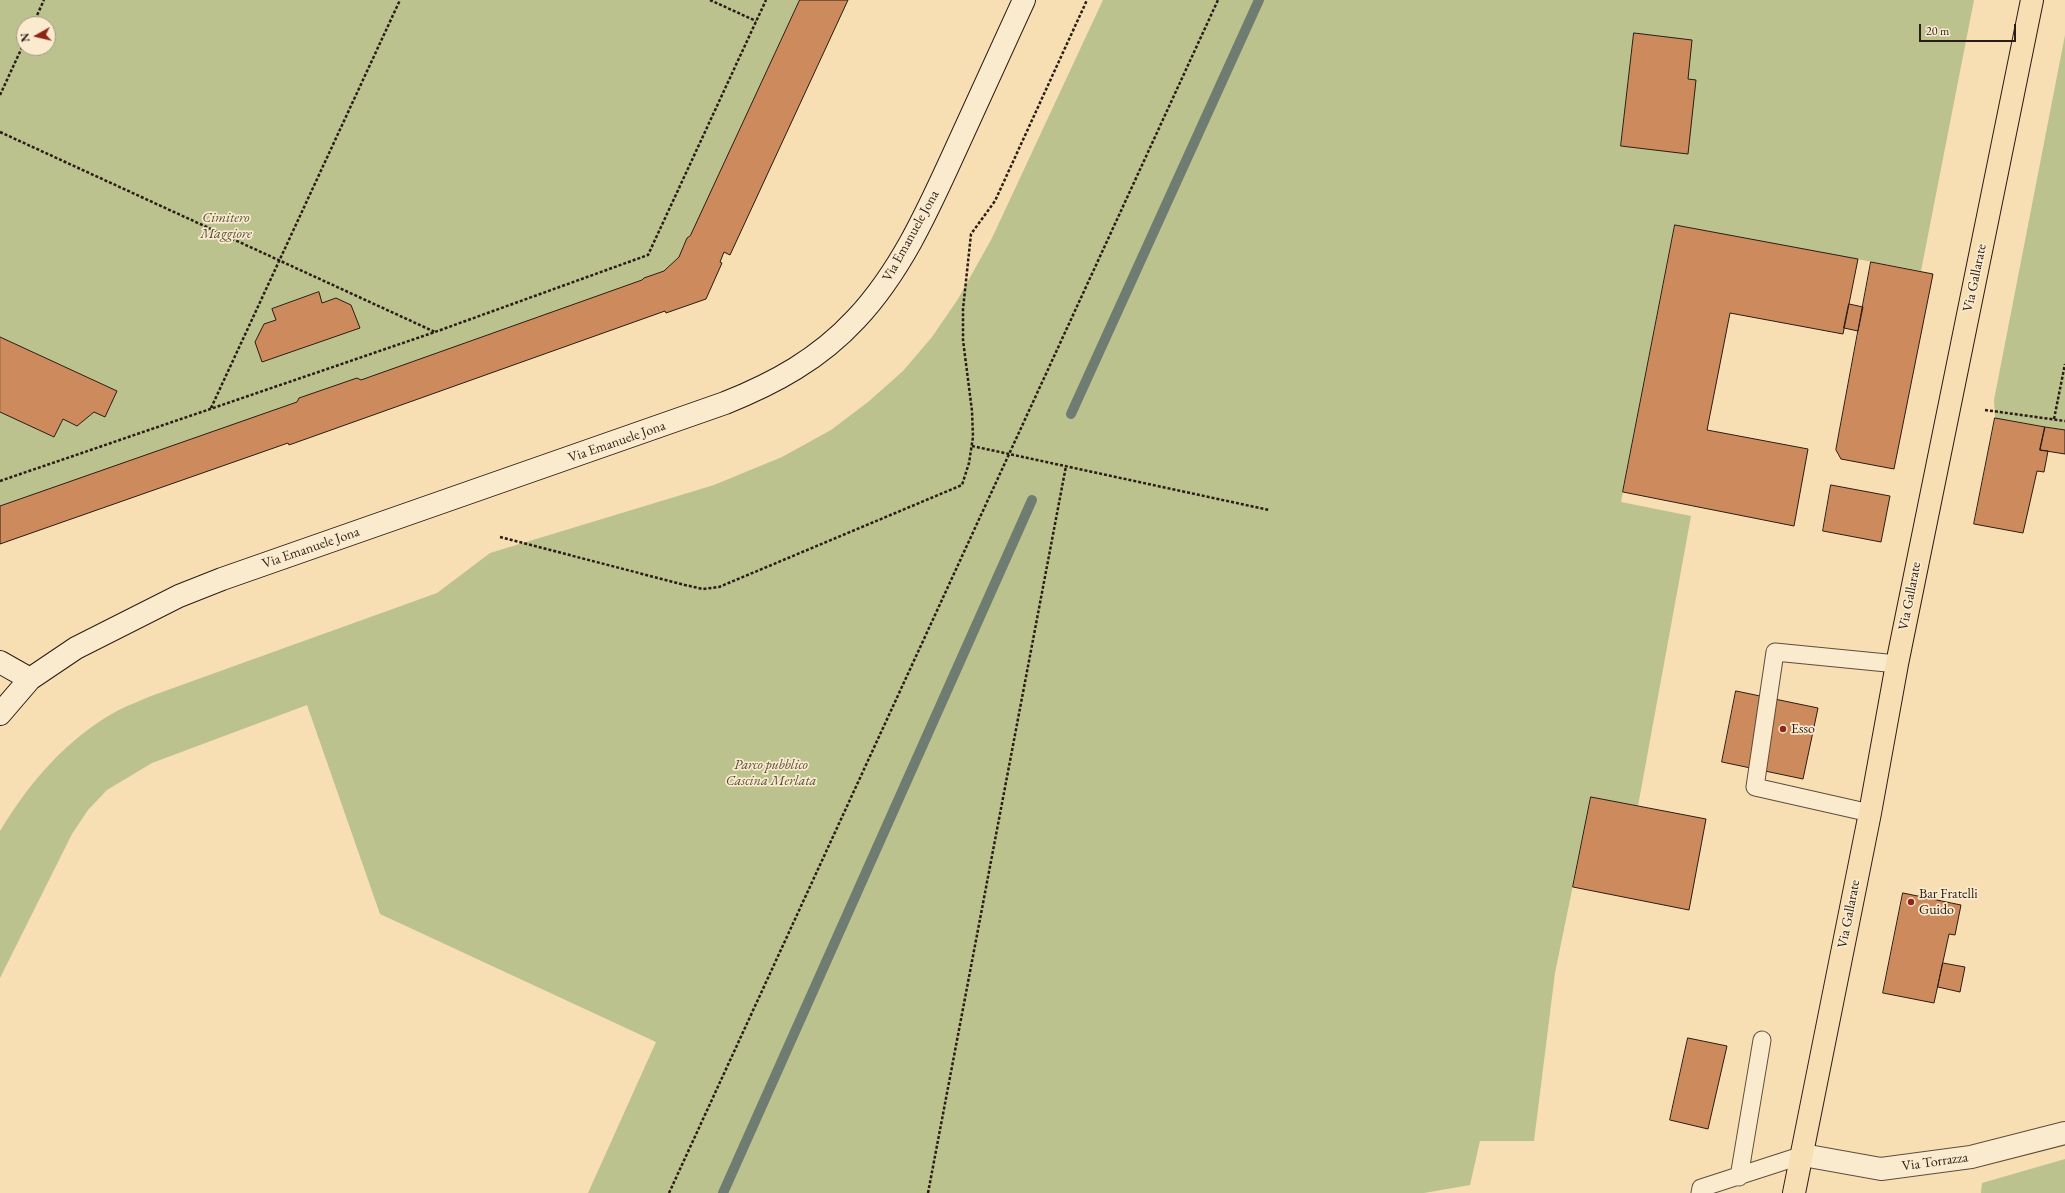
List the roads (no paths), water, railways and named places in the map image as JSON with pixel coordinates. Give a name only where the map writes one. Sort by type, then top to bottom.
[{"type":"main road","name":"Via Gallarate","points":[[1794,1193],[1803,1155],[1870,812],[1897,664],[2032,0]]},
{"type":"street","name":"Via Emanuele Jona","points":[[0,714],[30,679],[76,648],[179,596],[222,579],[725,403],[778,380],[799,368],[819,353],[856,320],[872,301],[905,253],[927,211],[1024,0]]},
{"type":"street","points":[[0,662],[30,679]]},
{"type":"street","name":"Via Torrazza","points":[[1803,1155],[1881,1169],[1971,1157],[2065,1133]]},
{"type":"lane","points":[[1870,812],[1755,787],[1775,652],[1897,664]]},
{"type":"lane","points":[[1739,1177],[1762,1040]]},
{"type":"lane","points":[[1700,1193],[1701,1188],[1739,1177],[1803,1155]]},
{"type":"waterway","points":[[1071,414],[1259,0]]},
{"type":"waterway","points":[[723,1193],[1032,500]]},
{"type":"place","name":"Esso","points":[[1783,729]]},
{"type":"place","name":"Bar Fratelli Guido","points":[[1911,902]]},
{"type":"park label","name":"Cimitero Maggiore","points":[[226,226]]},
{"type":"park label","name":"Parco pubblico Cascina Merlata","points":[[771,774]]}]
